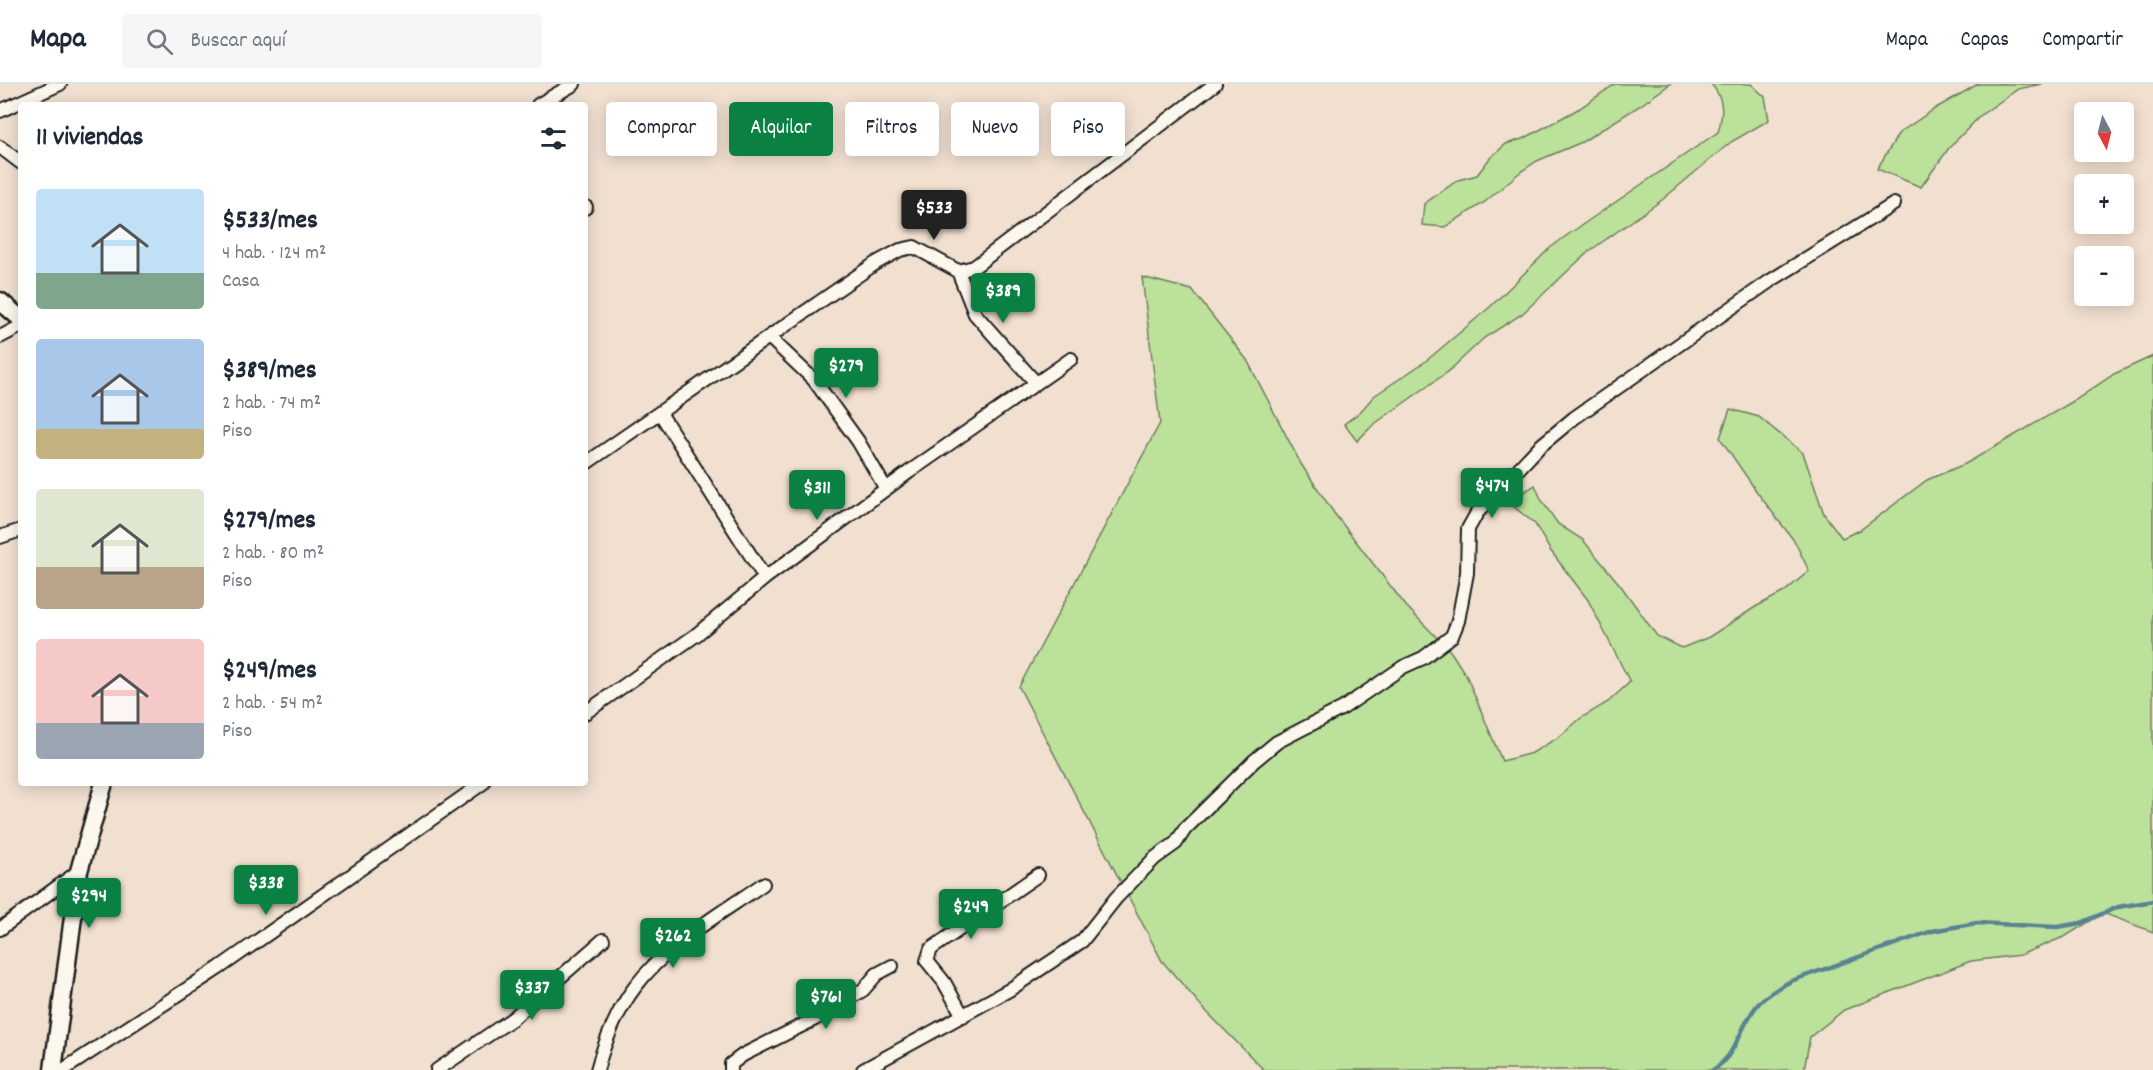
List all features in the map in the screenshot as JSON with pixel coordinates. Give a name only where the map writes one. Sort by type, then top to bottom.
[{"type":"street","points":[[20,102],[60,84]]},
{"type":"street","points":[[543,102],[574,84]]},
{"type":"street","points":[[958,271],[974,267],[1215,84]]},
{"type":"street","points":[[0,111],[18,103]]},
{"type":"street","points":[[0,147],[18,161]]},
{"type":"street","points":[[863,1070],[1009,990],[1082,941],[1116,898],[1155,858],[1176,843],[1185,829],[1229,783],[1277,742],[1343,708],[1403,667],[1424,658],[1452,636],[1458,621],[1467,573],[1468,529],[1477,513],[1539,447],[1574,418],[1770,281],[1894,204]]},
{"type":"street","points":[[588,462],[876,263],[900,250],[914,247],[958,271],[975,314],[1036,383]]},
{"type":"street","points":[[0,301],[18,316]]},
{"type":"street","points":[[0,337],[18,328]]},
{"type":"street","points":[[770,338],[814,381],[858,441],[886,489]]},
{"type":"street","points":[[588,711],[696,635],[765,578],[886,489],[1071,359]]},
{"type":"street","points":[[660,413],[765,578]]},
{"type":"street","points":[[0,537],[18,531]]},
{"type":"street","points":[[53,1070],[79,871],[103,786]]},
{"type":"street","points":[[63,1070],[219,968],[479,786]]},
{"type":"street","points":[[0,929],[79,871]]},
{"type":"street","points":[[963,1016],[945,982],[927,961],[931,948],[1038,875]]},
{"type":"street","points":[[596,1068],[634,987],[678,943],[763,884]]},
{"type":"street","points":[[437,1070],[512,1019],[603,940]]},
{"type":"street","points":[[731,1070],[731,1064],[743,1055],[815,1019],[863,990],[878,975],[892,966]]},
{"type":"green space","points":[[1615,84],[1670,84],[1582,142],[1537,161],[1485,202],[1445,227],[1422,225],[1424,204],[1458,180],[1477,175],[1490,158],[1506,144],[1525,138],[1580,108]]},
{"type":"green space","points":[[1711,84],[1751,84],[1765,97],[1769,120],[1731,142],[1662,200],[1588,252],[1522,314],[1484,338],[1449,371],[1373,425],[1357,441],[1344,424],[1360,412],[1374,396],[1426,361],[1490,307],[1550,248],[1718,132],[1722,107],[1719,95]]},
{"type":"green space","points":[[1978,84],[2042,84],[2018,89],[1981,115],[1949,148],[1921,187],[1877,169],[1899,133]]},
{"type":"green space","points":[[1142,277],[1192,290],[1247,360],[1301,464],[1334,513],[1406,606],[1451,652],[1467,677],[1502,761],[1532,753],[1559,737],[1581,718],[1608,702],[1630,682],[1588,600],[1550,550],[1535,524],[1508,502],[1535,485],[1542,501],[1558,524],[1583,540],[1621,586],[1657,636],[1682,648],[1709,637],[1757,606],[1784,592],[1809,571],[1795,542],[1720,438],[1730,409],[1759,417],[1803,453],[1824,514],[1842,538],[1860,530],[1927,480],[1967,463],[2077,399],[2114,374],[2153,356],[2153,932],[2103,913],[2066,936],[2020,955],[1971,961],[1844,1010],[1810,1037],[1804,1070],[1264,1070],[1204,1009],[1162,961],[1019,687],[1160,423]]},
{"type":"waterway","points":[[1713,1070],[1722,1063],[1734,1047],[1753,1010],[1760,1002],[1791,981],[1932,931],[1977,923],[2057,927],[2081,923],[2118,907],[2153,901]]}]
